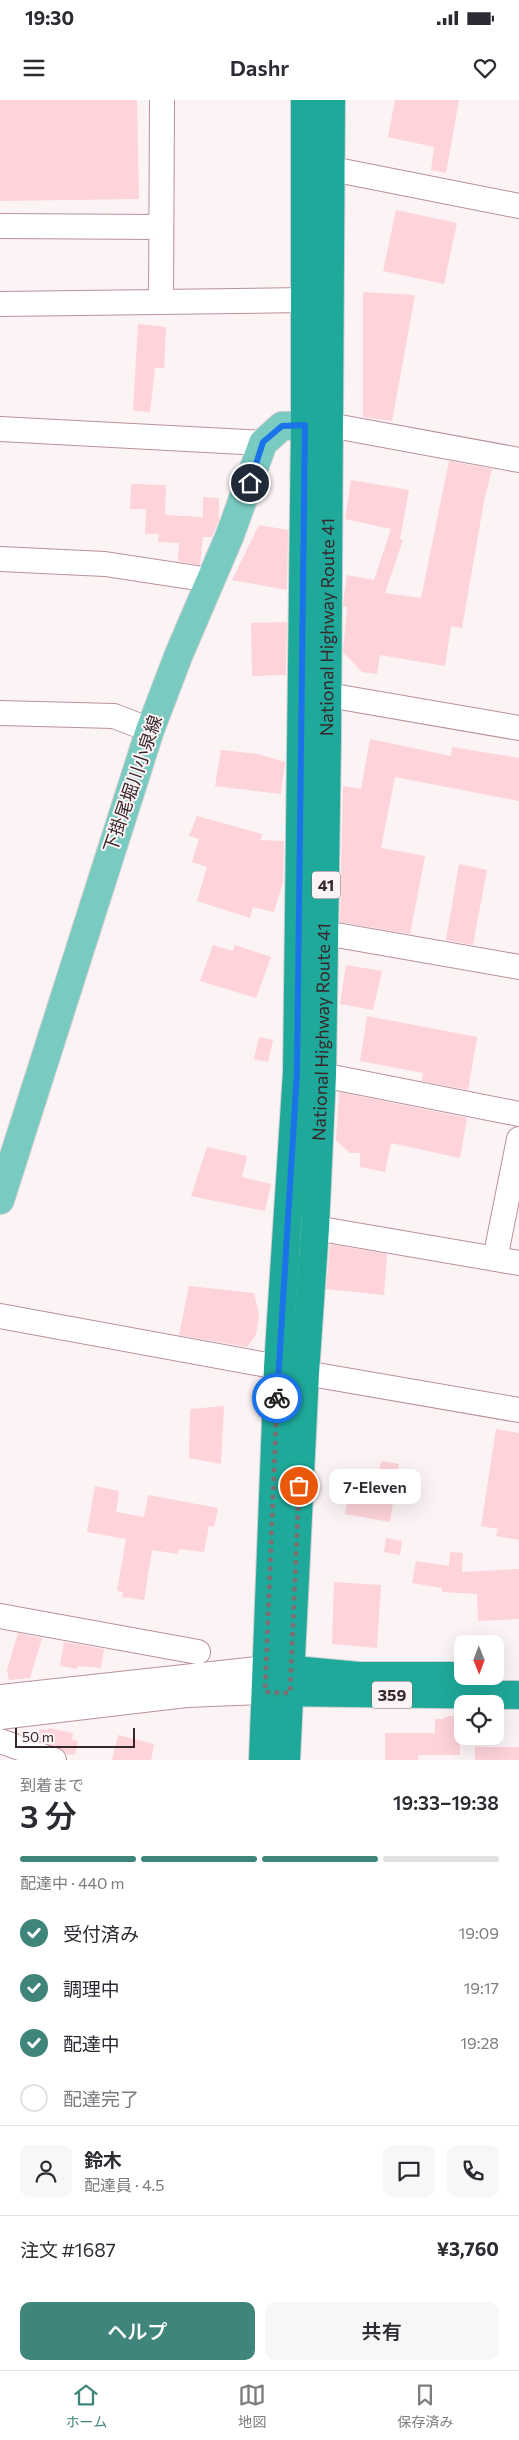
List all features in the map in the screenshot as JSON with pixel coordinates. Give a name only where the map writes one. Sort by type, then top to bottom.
[{"type":"highway","name":"National Highway Route 41","points":[[305,100],[304,300],[317,425]]},
{"type":"highway","name":"National Highway Route 41","points":[[278,1680],[278,1367],[297,1072],[315,695],[317,425],[332,169],[331,100]]},
{"type":"highway","name":"National Highway Route 41","points":[[278,1680],[315,1228],[322,1076],[325,933],[315,695]]},
{"type":"highway","name":"359","points":[[278,1680],[359,1676],[454,1676]]},
{"type":"highway","points":[[504,1676],[519,1676]]},
{"type":"highway","name":"359","points":[[278,1680],[519,1694]]},
{"type":"highway","name":"41","points":[[263,1760],[278,1680]]},
{"type":"highway","name":"41","points":[[278,1680],[286,1760]]},
{"type":"main road","points":[[263,442],[282,426],[317,425]]},
{"type":"main road","name":"下掛尾堀川小泉線","points":[[0,1200],[150,730],[250,483],[263,442]]},
{"type":"street","points":[[161,302],[162,100]]},
{"type":"street","points":[[332,169],[519,206]]},
{"type":"street","points":[[0,226],[162,227]]},
{"type":"street","points":[[0,304],[304,300]]},
{"type":"street","points":[[317,425],[519,460]]},
{"type":"street","points":[[0,429],[263,442]]},
{"type":"street","points":[[0,559],[105,564],[210,580]]},
{"type":"street","points":[[315,695],[519,728]]},
{"type":"street","points":[[0,713],[114,716],[150,730]]},
{"type":"street","points":[[325,933],[519,967]]},
{"type":"street","points":[[322,1076],[519,1114]]},
{"type":"street","points":[[495,1259],[519,1140]]},
{"type":"street","points":[[315,1228],[519,1263]]},
{"type":"street","points":[[0,1316],[278,1367]]},
{"type":"street","points":[[304,1373],[519,1410]]},
{"type":"street","points":[[0,1616],[198,1652]]},
{"type":"street","points":[[153,1680],[158,1644]]},
{"type":"street","points":[[0,1697],[153,1680],[278,1680]]},
{"type":"street","points":[[0,1717],[186,1695],[278,1680]]},
{"type":"street","points":[[0,1741],[54,1760]]},
{"type":"building","points":[[0,100],[137,100],[139,199],[0,201]]},
{"type":"building","points":[[395,100],[459,100],[446,173],[431,170],[434,147],[388,137]]},
{"type":"building","points":[[396,210],[457,223],[444,284],[383,271]]},
{"type":"building","points":[[363,292],[415,295],[392,421],[363,417]]},
{"type":"building","points":[[138,324],[166,327],[164,368],[155,368],[150,412],[133,411]]},
{"type":"building","points":[[449,461],[492,469],[484,501],[462,628],[451,626],[445,666],[380,655],[377,674],[362,672],[343,652],[347,607],[343,606],[347,575],[374,580],[391,529],[345,519],[351,480],[409,490],[400,539],[403,540],[385,593],[421,598]]},
{"type":"building","points":[[131,484],[166,485],[165,515],[203,517],[203,497],[219,498],[219,520],[212,537],[203,537],[200,565],[178,561],[179,543],[158,542],[159,534],[145,534],[146,509],[130,509]]},
{"type":"building","points":[[259,525],[288,530],[287,590],[232,580]]},
{"type":"building","points":[[287,622],[286,675],[252,676],[251,623]]},
{"type":"building","points":[[370,739],[451,756],[452,747],[519,758],[519,801],[395,777],[381,848],[425,856],[410,934],[340,922],[343,786],[361,789]]},
{"type":"building","points":[[221,750],[258,754],[285,762],[281,794],[215,786]]},
{"type":"building","points":[[197,816],[262,834],[261,840],[284,841],[283,882],[274,912],[253,907],[250,918],[197,901],[207,867],[192,862],[199,839],[189,836]]},
{"type":"building","points":[[459,864],[487,870],[473,945],[446,940]]},
{"type":"building","points":[[213,945],[233,951],[235,945],[271,957],[256,998],[200,981]]},
{"type":"building","points":[[346,965],[382,971],[373,1010],[340,1004]]},
{"type":"building","points":[[367,1016],[477,1037],[468,1090],[422,1081],[423,1073],[360,1061]]},
{"type":"building","points":[[259,1037],[273,1040],[268,1062],[254,1059]]},
{"type":"building","points":[[339,1092],[467,1118],[460,1158],[391,1143],[385,1172],[360,1167],[360,1153],[350,1153],[336,1140]]},
{"type":"building","points":[[207,1147],[247,1156],[242,1177],[271,1184],[265,1211],[191,1196]]},
{"type":"building","points":[[330,1244],[387,1254],[384,1295],[326,1289]]},
{"type":"building","points":[[189,1286],[254,1293],[259,1315],[256,1335],[247,1347],[179,1335]]},
{"type":"building","points":[[224,1406],[221,1464],[189,1458],[190,1409]]},
{"type":"building","points":[[496,1429],[519,1433],[519,1540],[496,1536],[498,1529],[481,1526]]},
{"type":"building","points":[[381,1461],[399,1464],[390,1522],[345,1514],[349,1492],[375,1496]]},
{"type":"building","points":[[95,1486],[119,1491],[116,1512],[144,1517],[148,1495],[218,1508],[214,1527],[209,1526],[204,1552],[179,1549],[178,1554],[152,1550],[144,1600],[122,1597],[123,1592],[117,1591],[126,1539],[87,1532]]},
{"type":"building","points":[[386,1538],[402,1541],[400,1555],[384,1552]]},
{"type":"building","points":[[450,1552],[463,1553],[462,1572],[519,1569],[519,1619],[478,1621],[477,1594],[442,1592],[442,1588],[412,1583],[416,1561],[449,1566]]},
{"type":"building","points":[[334,1582],[381,1585],[377,1648],[332,1644]]},
{"type":"building","points":[[18,1633],[42,1638],[30,1678],[9,1680],[7,1670]]},
{"type":"building","points":[[64,1642],[104,1649],[101,1668],[78,1666],[77,1669],[60,1666]]},
{"type":"building","points":[[454,1716],[454,1745],[460,1745],[460,1755],[418,1755],[418,1760],[385,1760],[385,1733],[435,1733],[435,1719]]},
{"type":"building","points":[[48,1728],[73,1733],[72,1740],[78,1741],[75,1755],[66,1754],[59,1747],[38,1740],[40,1729],[48,1730]]},
{"type":"building","points":[[118,1735],[154,1744],[151,1760],[112,1760]]},
{"type":"building","points":[[475,1747],[519,1747],[519,1760],[475,1760]]},
{"type":"way so far","points":[[277,1398],[265,1692],[290,1693],[299,1486]]},
{"type":"place","name":"7-Eleven","points":[[299,1486]]},
{"type":"route","points":[[250,483],[263,442],[282,426],[305,425],[297,1072],[277,1398]]}]
